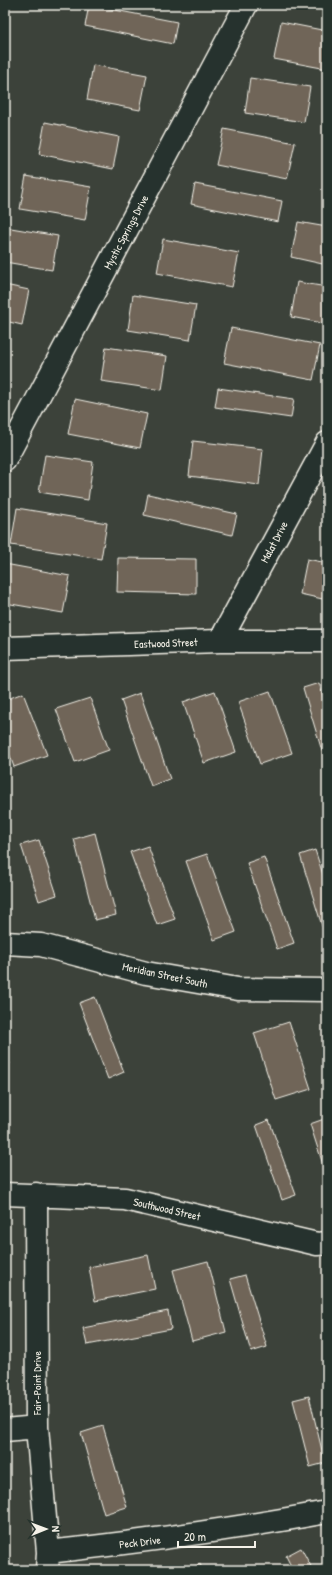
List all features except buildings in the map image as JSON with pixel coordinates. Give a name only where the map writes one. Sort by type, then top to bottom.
[{"type":"street","name":"Mystic Springs Drive","points":[[5,460],[246,5]]},
{"type":"street","name":"Malat Drive","points":[[220,641],[327,443]]},
{"type":"street","name":"Eastwood Street","points":[[5,648],[220,641],[327,641]]},
{"type":"street","name":"Meridian Street South","points":[[5,943],[40,945],[146,973],[238,989],[327,990]]},
{"type":"street","name":"Southwood Street","points":[[5,1194],[36,1194],[124,1199],[317,1244],[327,1243]]},
{"type":"street","name":"Fair-Point Drive","points":[[36,1194],[37,1427],[47,1561]]},
{"type":"street","points":[[5,1430],[37,1427]]},
{"type":"street","name":"Peck Drive","points":[[47,1561],[146,1541],[263,1524],[327,1512]]}]
